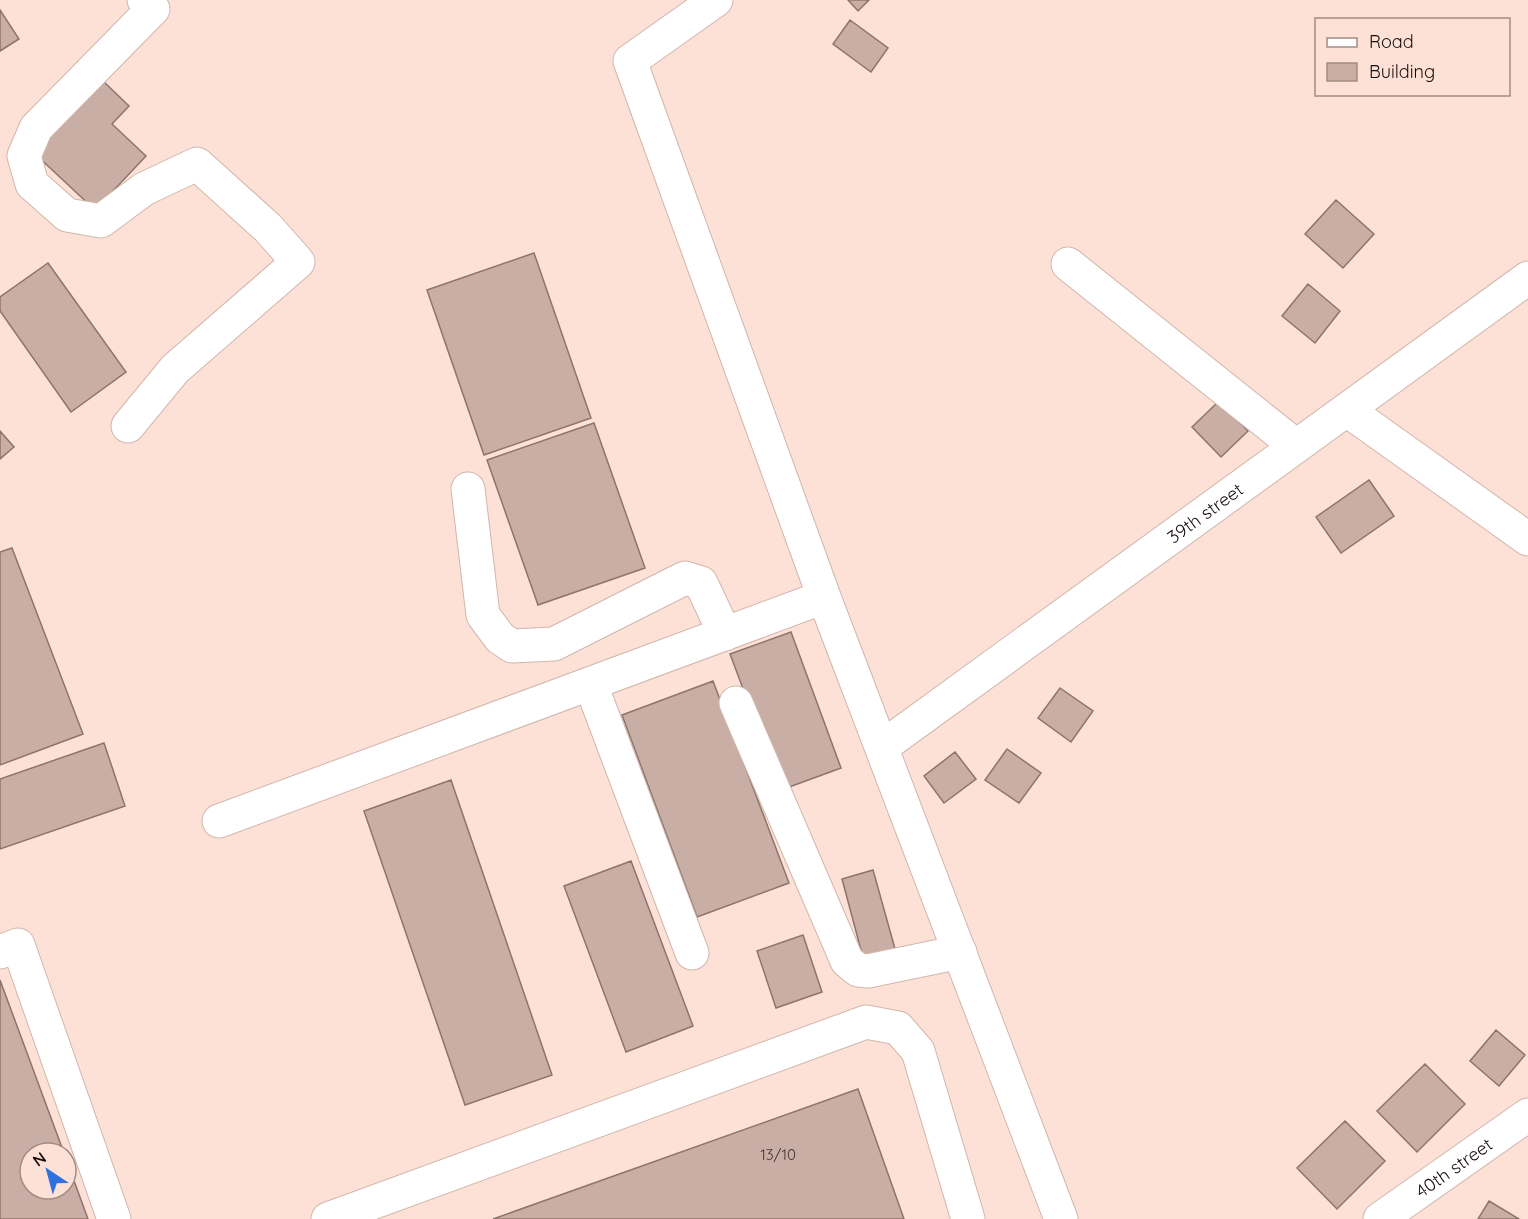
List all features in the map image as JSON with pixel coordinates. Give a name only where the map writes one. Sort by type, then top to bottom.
[{"type":"street","points":[[716,0],[630,62],[824,597],[1061,1219]]},
{"type":"street","points":[[128,426],[175,369],[298,262],[268,228],[197,164],[144,189],[101,221],[67,215],[32,184],[24,156],[36,128],[152,3]]},
{"type":"street","points":[[1068,264],[1296,446]]},
{"type":"street","name":"39th street","points":[[882,747],[1528,278]]},
{"type":"street","points":[[1347,410],[1528,539]]},
{"type":"street","points":[[468,489],[483,615],[500,638],[512,646],[554,644],[685,578],[701,583],[725,634]]},
{"type":"street","points":[[219,821],[824,597]]},
{"type":"street","points":[[591,685],[692,953]]},
{"type":"street","points":[[736,703],[847,960],[858,970],[868,971],[960,952]]},
{"type":"street","points":[[0,952],[18,945],[114,1219]]},
{"type":"street","points":[[328,1219],[866,1022],[898,1028],[918,1052],[968,1219]]},
{"type":"street","name":"40th street","points":[[1380,1219],[1528,1115]]},
{"type":"building","points":[[848,0],[869,0],[858,11]]},
{"type":"building","points":[[0,10],[19,39],[0,51]]},
{"type":"building","points":[[850,20],[888,48],[871,72],[833,44]]},
{"type":"building","points":[[102,80],[129,106],[112,124],[146,156],[95,210],[33,152]]},
{"type":"building","points":[[1336,200],[1374,234],[1343,268],[1305,234]]},
{"type":"building","points":[[534,253],[591,418],[484,455],[427,290]]},
{"type":"building","points":[[48,263],[126,372],[71,412],[0,311],[0,297]]},
{"type":"building","points":[[1308,284],[1340,311],[1315,343],[1282,316]]},
{"type":"building","points":[[1219,401],[1248,431],[1221,457],[1192,427]]},
{"type":"building","points":[[594,423],[645,568],[538,605],[487,460]]},
{"type":"building","points":[[0,431],[14,447],[0,459]]},
{"type":"building","points":[[1369,480],[1394,516],[1341,553],[1316,517]]},
{"type":"building","points":[[12,548],[83,734],[0,765],[0,552]]},
{"type":"building","points":[[791,632],[841,768],[781,790],[730,654]]},
{"type":"building","points":[[713,681],[789,883],[697,917],[622,715]]},
{"type":"building","points":[[1060,688],[1093,711],[1071,742],[1038,718]]},
{"type":"building","points":[[104,743],[125,806],[0,849],[0,779]]},
{"type":"building","points":[[1007,749],[1041,773],[1019,803],[985,780]]},
{"type":"building","points":[[955,752],[976,779],[944,803],[924,776]]},
{"type":"building","points":[[451,780],[552,1075],[465,1105],[364,811]]},
{"type":"building","points":[[631,861],[693,1026],[626,1052],[564,886]]},
{"type":"building","points":[[873,870],[897,956],[865,965],[842,879]]},
{"type":"building","points":[[803,935],[822,992],[776,1008],[757,951]]},
{"type":"building","points":[[0,980],[60,1141],[18,1141],[18,1201],[78,1201],[78,1192],[88,1219],[0,1219]]},
{"type":"building","points":[[1496,1030],[1525,1055],[1499,1086],[1470,1061]]},
{"type":"building","points":[[1425,1064],[1465,1104],[1417,1152],[1377,1111]]},
{"type":"building","points":[[858,1089],[904,1219],[493,1219]]},
{"type":"building","points":[[1345,1121],[1385,1161],[1337,1209],[1297,1168]]},
{"type":"building","points":[[1489,1201],[1519,1219],[1478,1219]]}]
